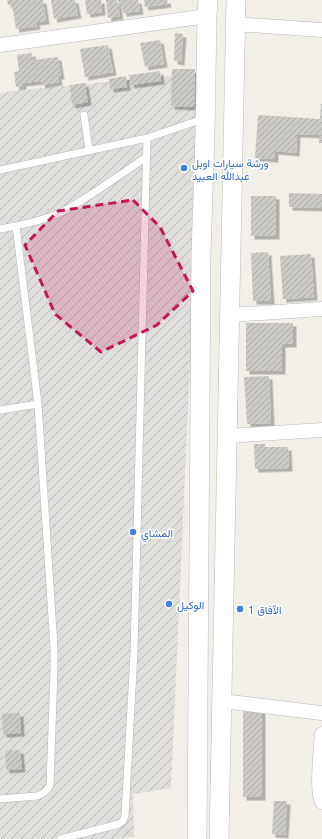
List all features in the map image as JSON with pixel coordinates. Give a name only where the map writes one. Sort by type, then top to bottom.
[{"type":"street","points":[[219,839],[236,0]]},
{"type":"street","points":[[0,45],[207,8],[206,118],[201,262],[197,839]]},
{"type":"street","points":[[235,24],[322,30]]},
{"type":"street","points":[[230,315],[322,309]]},
{"type":"street","points":[[227,436],[322,430]]},
{"type":"street","points":[[222,701],[322,713]]},
{"type":"street","points":[[322,734],[319,789],[320,799],[322,802]]},
{"type":"lane","points":[[84,115],[89,150]]},
{"type":"lane","points":[[0,170],[147,138],[206,118]]},
{"type":"lane","points":[[61,839],[119,824],[123,821],[125,816],[134,652],[147,138]]},
{"type":"lane","points":[[0,229],[39,220],[61,212],[92,194],[146,157]]},
{"type":"lane","points":[[0,799],[37,796],[43,794],[50,785],[54,671],[54,647],[38,404],[16,226]]},
{"type":"lane","points":[[0,410],[38,404]]},
{"type":"highlighted area","points":[[133,200],[160,227],[193,291],[157,325],[101,352],[55,314],[25,245],[58,211]]},
{"type":"shaded area","points":[[203,73],[171,788],[133,794],[134,837],[111,839],[0,839],[0,93]]},
{"type":"building","points":[[7,0],[43,0],[46,21],[36,22],[37,26],[16,29],[12,4],[8,5]]},
{"type":"building","points":[[51,0],[75,0],[78,15],[54,19]]},
{"type":"building","points":[[85,0],[101,0],[102,12],[87,14]]},
{"type":"building","points":[[106,0],[117,0],[120,16],[108,18]]},
{"type":"building","points":[[118,0],[138,0],[140,11],[123,13],[122,7],[120,7]]},
{"type":"building","points":[[144,0],[167,0],[168,4],[145,7]]},
{"type":"building","points":[[175,33],[183,34],[181,62],[174,61]]},
{"type":"building","points":[[160,40],[164,64],[145,67],[140,43]]},
{"type":"building","points":[[108,45],[113,72],[85,77],[80,49]]},
{"type":"building","points":[[32,53],[33,60],[58,57],[61,76],[58,76],[59,82],[42,85],[41,81],[23,83],[23,86],[16,87],[14,72],[19,71],[17,55]]},
{"type":"building","points":[[172,69],[195,69],[194,107],[171,106]]},
{"type":"building","points":[[160,71],[161,81],[131,85],[129,75]]},
{"type":"building","points":[[126,76],[127,87],[110,89],[109,79]]},
{"type":"building","points":[[85,83],[88,102],[72,105],[70,85]]},
{"type":"building","points":[[321,104],[322,143],[319,143],[319,135],[297,134],[296,153],[275,151],[275,159],[255,158],[258,115],[320,119]]},
{"type":"building","points":[[289,193],[322,194],[322,208],[289,207]]},
{"type":"building","points":[[251,196],[276,196],[276,236],[251,236]]},
{"type":"building","points":[[268,252],[271,301],[253,301],[251,253]]},
{"type":"building","points":[[311,254],[314,297],[283,299],[280,256]]},
{"type":"building","points":[[246,323],[293,323],[293,344],[282,344],[282,371],[246,371]]},
{"type":"building","points":[[269,376],[271,423],[247,424],[244,377]]},
{"type":"building","points":[[254,444],[265,444],[265,447],[288,447],[289,468],[255,469]]},
{"type":"building","points":[[243,710],[262,710],[262,797],[243,797]]},
{"type":"building","points":[[20,713],[21,733],[3,734],[2,714]]},
{"type":"building","points":[[20,750],[22,769],[6,770],[5,751]]},
{"type":"building","points":[[274,801],[287,801],[285,835],[272,834]]},
{"type":"place","name":"ورشة سيارات اوبل عبدالله العبيد","points":[[184,168]]},
{"type":"place","name":"المشاي","points":[[133,532]]},
{"type":"place","name":"الوكيل","points":[[169,604]]},
{"type":"place","name":"الآفاق 1","points":[[240,609]]}]
